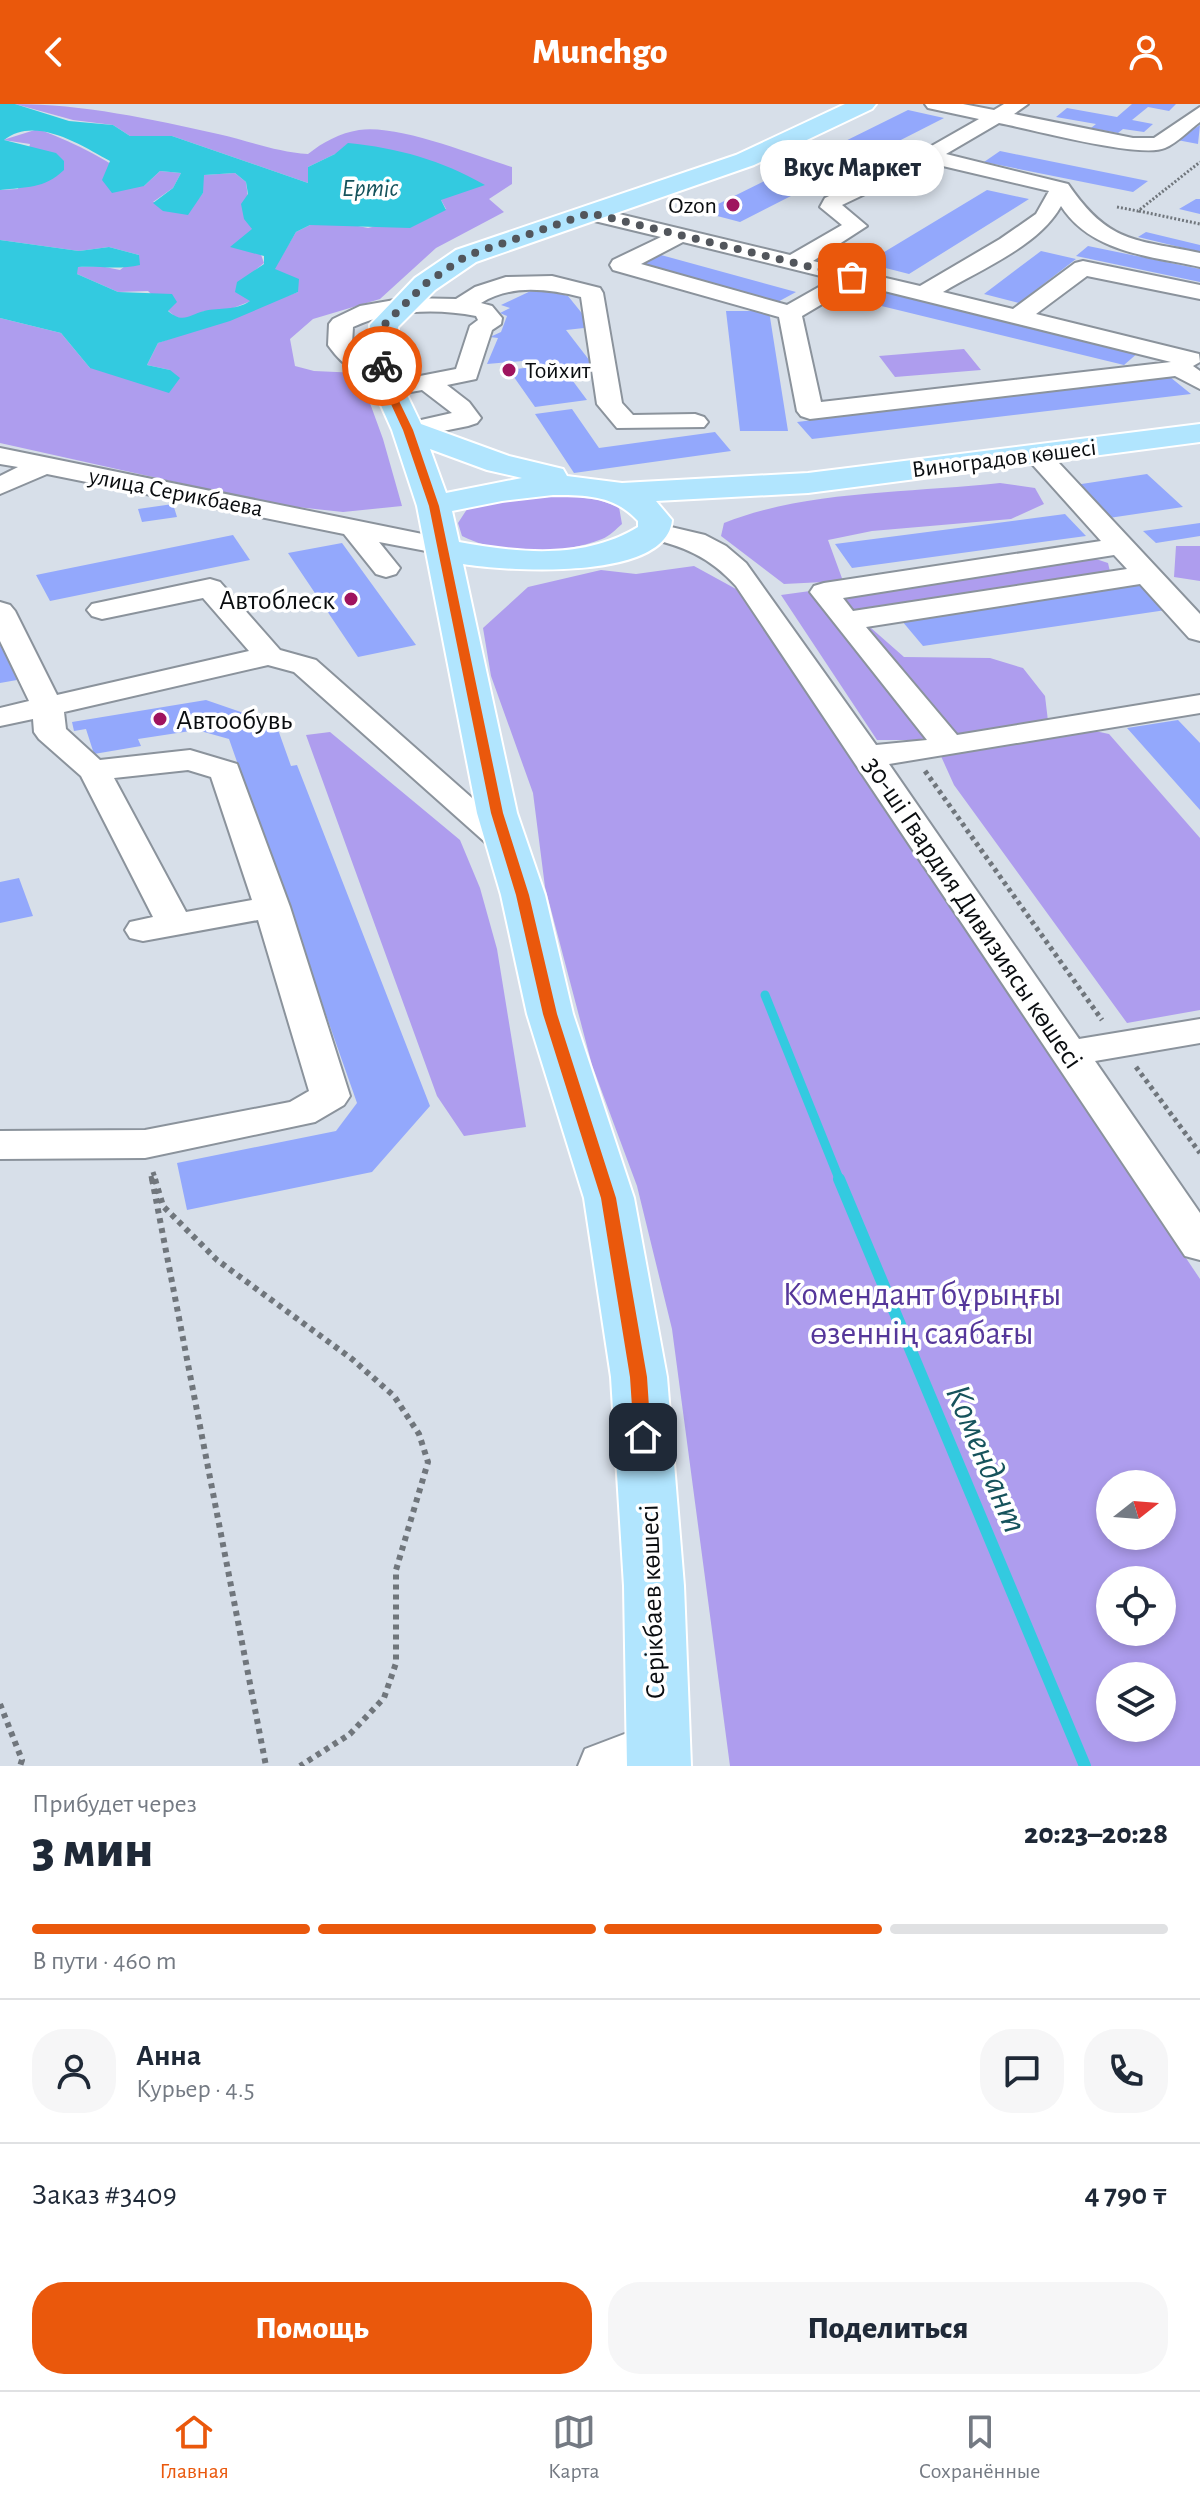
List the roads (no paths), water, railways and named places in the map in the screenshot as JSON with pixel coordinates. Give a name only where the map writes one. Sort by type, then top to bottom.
[{"type":"main road","points":[[385,380],[384,325],[425,284],[466,256],[745,160],[864,104]]},
{"type":"main road","name":"Серікбаев көшесі","points":[[385,380],[408,430],[440,534],[497,813],[523,895],[550,1014],[609,1198],[636,1362],[654,1586],[657,1755]]},
{"type":"main road","points":[[408,430],[498,463],[612,491],[644,506],[655,526]]},
{"type":"main road","name":"Виноградов көшесі","points":[[808,483],[1200,433]]},
{"type":"main road","points":[[538,561],[477,556],[440,534],[513,489],[612,491],[808,483]]},
{"type":"main road","points":[[452,601],[495,574],[538,561],[621,550],[655,526],[808,483]]},
{"type":"street","points":[[935,104],[1133,144],[1159,144],[1200,113]]},
{"type":"street","points":[[791,264],[856,226],[831,207],[832,202],[928,156],[1018,104]]},
{"type":"street","points":[[928,156],[1061,188],[1087,227],[1124,244],[1200,260]]},
{"type":"street","points":[[922,295],[1008,244],[1044,218],[1061,188]]},
{"type":"street","points":[[590,213],[1016,318],[1192,365]]},
{"type":"street","points":[[681,235],[621,265],[790,313],[852,277]]},
{"type":"street","points":[[1016,318],[1083,268],[1200,292]]},
{"type":"street","points":[[461,306],[483,292],[506,284],[552,283],[592,293],[610,404],[626,423],[695,422]]},
{"type":"street","points":[[405,306],[461,306],[484,311],[490,318],[489,324],[482,326],[467,374],[429,383],[385,380],[360,366],[340,345],[341,324],[368,311],[405,306]]},
{"type":"street","points":[[790,313],[810,411],[1192,365]]},
{"type":"street","points":[[408,430],[468,418],[460,403],[441,394],[429,383]]},
{"type":"street","points":[[1036,454],[1200,632]]},
{"type":"street","name":"улица Серикбаева","points":[[0,456],[353,527],[440,534]]},
{"type":"street","points":[[0,486],[44,465]]},
{"type":"street","name":"улица Серикбаева","points":[[353,527],[393,521],[440,534]]},
{"type":"street","name":"30-ші Гвардия Дивизиясы көшесі","points":[[655,526],[708,545],[727,558],[747,580],[1200,1245]]},
{"type":"street","points":[[353,527],[386,568]]},
{"type":"street","points":[[948,745],[824,592],[1120,546]]},
{"type":"street","points":[[621,550],[690,556],[710,561],[747,580]]},
{"type":"street","points":[[845,621],[1146,575]]},
{"type":"street","points":[[102,610],[210,588],[269,656]]},
{"type":"street","points":[[0,611],[48,707],[50,732],[82,763],[94,770],[190,760],[225,771],[272,907],[330,1096],[301,1113],[145,1144],[0,1145]]},
{"type":"street","points":[[0,717],[269,656],[305,666],[507,844]]},
{"type":"street","points":[[867,756],[911,752],[1200,704]]},
{"type":"street","points":[[94,770],[158,926],[272,907]]},
{"type":"street","points":[[1069,1053],[1200,1031]]},
{"type":"street","points":[[604,1766],[657,1755]]},
{"type":"water","name":"Ертіс","points":[[0,104],[15,104],[69,121],[113,125],[130,136],[172,136],[308,183],[308,167],[335,154],[348,143],[419,156],[485,185],[441,200],[446,210],[410,228],[310,225],[296,232],[275,269],[299,279],[298,292],[230,321],[158,343],[147,365],[170,370],[180,378],[169,393],[90,368],[61,333],[0,318],[0,240],[79,251],[109,247],[139,255],[140,265],[78,267],[77,274],[118,292],[172,294],[177,302],[168,311],[178,317],[239,306],[250,301],[235,292],[237,282],[264,264],[264,256],[230,247],[252,229],[244,219],[241,204],[248,194],[246,182],[235,173],[204,175],[203,193],[188,215],[163,211],[153,203],[173,188],[181,173],[160,171],[144,186],[112,193],[102,180],[110,161],[58,135],[30,130],[4,140],[56,153],[64,161],[64,170],[42,184],[0,190]]},
{"type":"waterway","name":"Комендант","points":[[765,995],[840,1181]]},
{"type":"waterway","name":"Комендант","points":[[839,1179],[1085,1766]]},
{"type":"place","name":"Ozon","points":[[733,205]]},
{"type":"place","name":"Вкус Маркет","points":[[852,277]]},
{"type":"place","name":"Тойхит","points":[[509,370]]},
{"type":"place","name":"Автоблеск","points":[[351,599]]},
{"type":"place","name":"Автообувь","points":[[160,719]]},
{"type":"park label","name":"Комендант бұрыңғы өзеннің саябағы","points":[[922,1312]]}]
